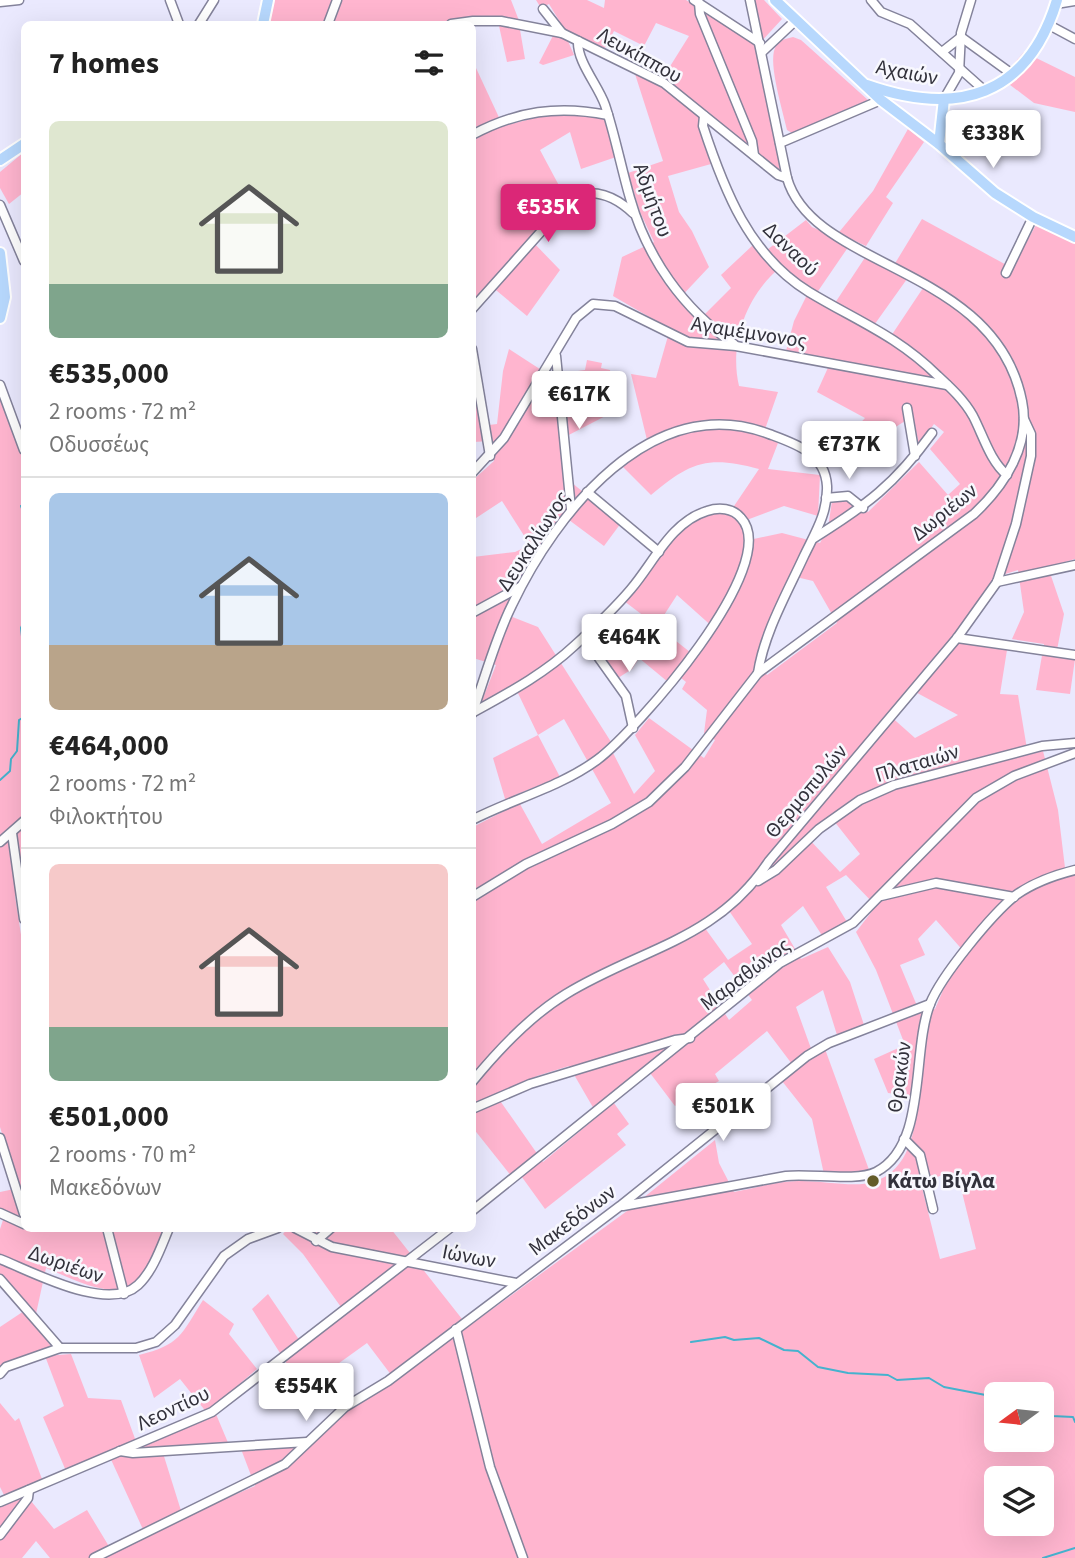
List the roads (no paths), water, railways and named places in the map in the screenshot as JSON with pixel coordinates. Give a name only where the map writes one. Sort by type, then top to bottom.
[{"type":"main road","points":[[264,21],[268,0]]},
{"type":"main road","name":"Αχαιών","points":[[775,0],[861,83],[901,95],[943,99],[985,91],[1012,74],[1039,46],[1057,2]]},
{"type":"main road","points":[[861,83],[939,144],[995,193],[1033,217],[1075,237]]},
{"type":"main road","points":[[939,144],[943,99]]},
{"type":"main road","points":[[0,160],[21,146]]},
{"type":"main road","points":[[0,253],[5,297],[0,318]]},
{"type":"street","points":[[0,2],[19,0]]},
{"type":"street","points":[[170,0],[178,21]]},
{"type":"street","points":[[201,21],[214,0]]},
{"type":"street","points":[[329,21],[337,0]]},
{"type":"street","name":"Δωριέων","points":[[476,895],[526,864],[612,824],[649,802],[685,767],[758,673],[967,519],[990,498],[1007,475],[1016,453],[1024,419],[1022,399],[1012,373],[971,316],[932,286],[813,221],[797,203],[787,178],[750,0]]},
{"type":"street","points":[[871,0],[881,12],[910,24],[985,91]]},
{"type":"street","points":[[943,99],[959,70],[961,37],[971,0]]},
{"type":"street","points":[[696,1],[760,43]]},
{"type":"street","points":[[696,1],[752,141],[754,155]]},
{"type":"street","points":[[1057,2],[1075,1]]},
{"type":"street","points":[[543,9],[562,33]]},
{"type":"street","name":"Λευκίππου","points":[[468,21],[506,22],[562,33],[664,83],[787,178]]},
{"type":"street","points":[[762,52],[795,21]]},
{"type":"street","points":[[1049,25],[1075,39]]},
{"type":"street","points":[[942,52],[961,37]]},
{"type":"street","points":[[961,37],[1012,74]]},
{"type":"street","name":"Αδμήτου","points":[[578,41],[580,53],[608,115],[636,216],[657,262],[678,293],[711,328],[736,346]]},
{"type":"street","points":[[780,143],[881,100]]},
{"type":"street","points":[[476,133],[533,112],[570,109],[608,115]]},
{"type":"street","name":"Δαναού","points":[[704,116],[703,126],[728,197],[757,243],[803,287],[890,337],[947,385],[967,407],[997,465],[1007,475]]},
{"type":"street","points":[[476,305],[571,198],[586,193],[604,195],[618,200],[636,216]]},
{"type":"street","points":[[0,205],[21,251]]},
{"type":"street","points":[[1006,273],[1033,217]]},
{"type":"street","name":"Αγαμέμνονος","points":[[476,469],[504,438],[580,313],[587,306],[600,303],[615,306],[684,341],[736,346],[947,385]]},
{"type":"street","points":[[556,356],[571,509]]},
{"type":"street","points":[[476,373],[490,456]]},
{"type":"street","points":[[0,385],[21,442]]},
{"type":"street","points":[[907,408],[915,456]]},
{"type":"street","name":"Θερμοπυλών","points":[[476,1078],[522,1028],[549,1005],[588,982],[685,939],[736,901],[755,883],[769,861],[957,638],[997,582],[1016,524],[1031,456],[1031,434],[1024,419]]},
{"type":"street","name":"Δευκαλίωνος","points":[[476,704],[520,587],[571,509],[621,461],[648,444],[683,431],[726,426],[765,432],[810,452],[823,470],[826,498],[824,516],[763,649],[758,673]]},
{"type":"street","points":[[812,540],[863,508],[893,482],[932,433]]},
{"type":"street","points":[[587,492],[659,552]]},
{"type":"street","points":[[826,498],[842,494],[863,508]]},
{"type":"street","points":[[476,711],[530,680],[584,637],[623,598],[686,521],[710,510],[735,512],[746,524],[750,535],[746,564],[724,607],[633,728],[579,771],[476,818]]},
{"type":"street","points":[[997,582],[1075,565]]},
{"type":"street","points":[[476,611],[520,587]]},
{"type":"street","points":[[584,637],[626,696],[633,728]]},
{"type":"street","points":[[957,638],[1075,655]]},
{"type":"street","name":"Πλαταιών","points":[[755,883],[776,870],[819,829],[860,800],[894,785],[1042,746],[1075,743]]},
{"type":"street","name":"Μαραθώνος","points":[[476,1208],[780,963],[844,929],[976,798],[1026,771],[1075,753]]},
{"type":"street","points":[[0,842],[21,824]]},
{"type":"street","points":[[12,833],[21,898]]},
{"type":"street","name":"Θρακών","points":[[620,1206],[786,1176],[871,1174],[889,1164],[911,1124],[923,1031],[930,1004],[941,983],[959,957],[1014,897],[1040,882],[1075,870]]},
{"type":"street","points":[[878,897],[936,883],[1014,897]]},
{"type":"street","name":"Μακεδόνων","points":[[94,1558],[146,1530],[276,1470],[345,1407],[388,1381],[620,1206],[807,1056],[829,1043],[930,1004]]},
{"type":"street","points":[[476,1107],[578,1068],[690,1038]]},
{"type":"street","points":[[0,1138],[21,1204]]},
{"type":"street","points":[[904,1139],[920,1156],[933,1209]]},
{"type":"street","points":[[0,1213],[21,1223]]},
{"type":"street","points":[[108,1232],[124,1293]]},
{"type":"street","name":"Δωριέων","points":[[0,1259],[94,1294],[109,1296],[136,1287],[145,1277],[167,1232]]},
{"type":"street","points":[[0,1374],[6,1367],[60,1348],[136,1348],[156,1342],[175,1325],[224,1256],[248,1239],[267,1232]]},
{"type":"street","name":"Ιώνων","points":[[301,1232],[332,1247],[516,1283]]},
{"type":"street","points":[[316,1241],[326,1232]]},
{"type":"street","points":[[408,1262],[445,1232]]},
{"type":"street","name":"Λεοντίου","points":[[0,1502],[212,1412],[408,1262]]},
{"type":"street","points":[[0,1279],[60,1348]]},
{"type":"street","points":[[456,1329],[490,1466],[523,1558]]},
{"type":"street","points":[[120,1451],[133,1454],[307,1442]]},
{"type":"street","points":[[0,1535],[28,1498],[29,1490]]},
{"type":"waterway","points":[[0,780],[10,771],[11,759],[17,751],[21,719]]},
{"type":"waterway","points":[[691,1342],[725,1337],[734,1340],[759,1338],[784,1350],[798,1351],[818,1367],[848,1373],[888,1375],[897,1380],[929,1378],[944,1387],[984,1395]]},
{"type":"waterway","points":[[1054,1416],[1073,1417],[1075,1422]]},
{"type":"waterway","points":[[1043,1558],[1075,1548]]},
{"type":"place","name":"Κάτω Βίγλα","points":[[873,1181]]}]
